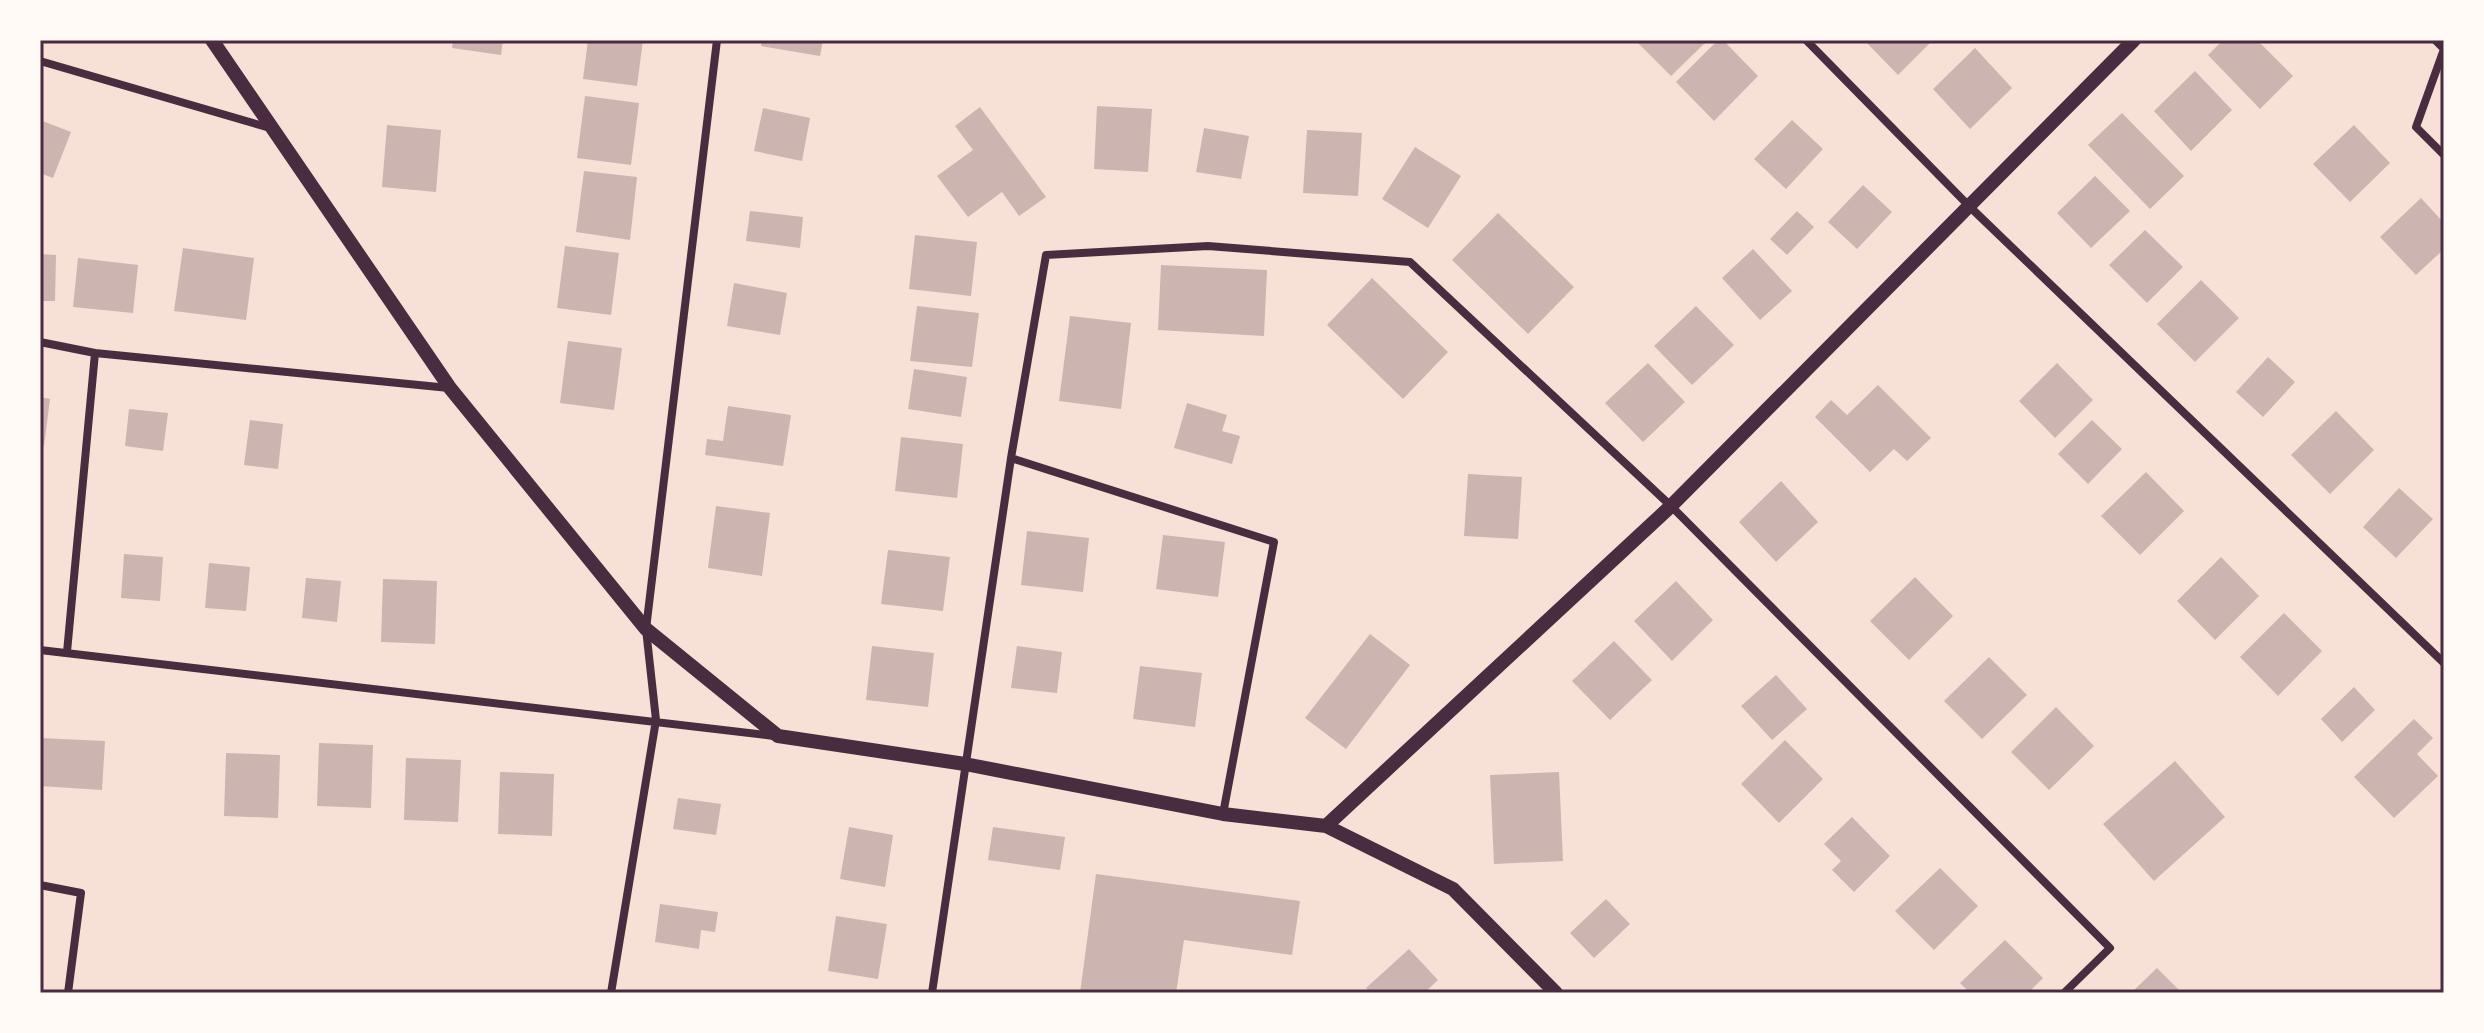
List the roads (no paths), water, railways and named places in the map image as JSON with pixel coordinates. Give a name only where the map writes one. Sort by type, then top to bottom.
[{"type":"street","points":[[212,40],[450,388],[646,629],[778,736]]},
{"type":"street","points":[[611,993],[656,720],[646,629],[717,40]]},
{"type":"street","points":[[1806,40],[1970,207],[2444,663]]},
{"type":"street","points":[[1326,826],[1671,506],[2134,40]]},
{"type":"street","points":[[2435,40],[2444,49],[2416,127],[2444,155]]},
{"type":"street","points":[[40,61],[272,129]]},
{"type":"street","points":[[932,993],[1011,458],[1046,255],[1208,246],[1410,262],[1671,506],[2110,948],[2064,993]]},
{"type":"street","points":[[40,342],[95,353],[450,388]]},
{"type":"street","points":[[67,652],[95,353]]},
{"type":"street","points":[[1011,458],[1274,542],[1223,814]]},
{"type":"street","points":[[40,650],[778,736],[965,764],[1223,814],[1326,826],[1453,889],[1556,993]]},
{"type":"street","points":[[40,885],[81,893],[68,993]]}]
